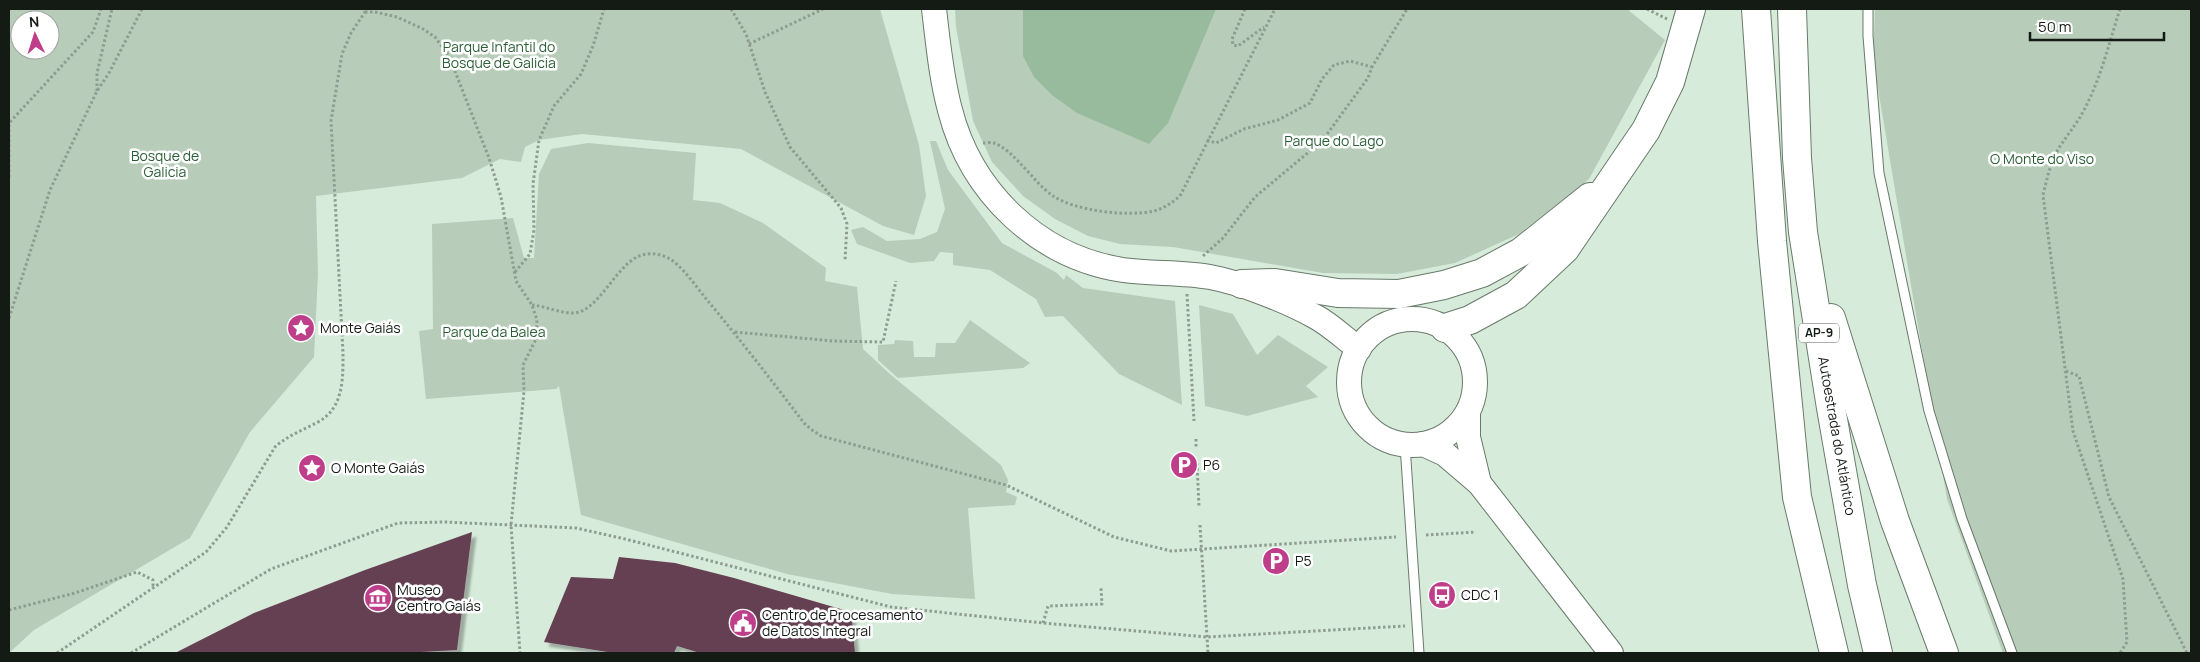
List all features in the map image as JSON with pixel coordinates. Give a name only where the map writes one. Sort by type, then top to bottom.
[{"type":"highway","name":"AP-9","points":[[1756,9],[1772,241],[1797,497],[1834,653]]},
{"type":"highway","name":"Autoestrada do Atlántico","points":[[1792,9],[1797,158],[1803,232],[1862,585],[1878,653]]},
{"type":"highway","points":[[1445,328],[1470,320],[1516,295],[1565,249],[1646,130],[1670,82],[1679,14]]},
{"type":"highway","points":[[1242,284],[1275,283],[1338,293],[1399,294],[1444,285],[1482,273],[1521,252],[1615,177]]},
{"type":"highway","points":[[1803,232],[1895,521],[1944,653]]},
{"type":"street","points":[[934,9],[950,110],[964,152],[988,190],[1021,225],[1052,245],[1088,262],[1122,270],[1192,275],[1242,284],[1317,317],[1358,349]]},
{"type":"street","points":[[1479,483],[1468,437],[1468,412],[1474,394],[1475,375],[1470,357],[1460,341],[1445,328],[1427,321],[1408,320],[1388,324],[1372,334],[1358,349],[1350,369],[1350,390],[1356,411],[1368,427],[1385,439],[1414,444],[1445,454],[1479,483],[1611,653]]},
{"type":"street","points":[[1414,444],[1441,438],[1456,427],[1468,412]]},
{"type":"lane","points":[[1868,9],[1868,36],[1879,174],[1929,412],[1962,519],[2012,653]]},
{"type":"lane","points":[[1414,444],[1419,653]]},
{"type":"path","points":[[9,177],[9,122],[93,32],[101,9]]},
{"type":"path","points":[[96,91],[97,73],[112,9]]},
{"type":"path","points":[[9,318],[50,190],[96,91],[109,73],[142,9]]},
{"type":"path","points":[[515,272],[530,254],[534,230],[533,184],[539,140],[554,106],[581,74],[593,46],[604,9]]},
{"type":"path","points":[[731,9],[746,34],[765,92],[790,146],[841,208],[847,224],[845,261]]},
{"type":"path","points":[[749,44],[823,9]]},
{"type":"path","points":[[1244,9],[1232,39],[1233,45],[1238,46],[1266,26]]},
{"type":"path","points":[[964,152],[981,143],[994,143],[1010,154],[1030,176],[1054,197],[1081,207],[1117,213],[1154,211],[1169,205],[1180,196],[1207,140],[1276,9]]},
{"type":"path","points":[[1199,260],[1223,238],[1255,197],[1322,141],[1368,78],[1372,67],[1408,9]]},
{"type":"path","points":[[1647,9],[1679,14]]},
{"type":"path","points":[[2120,9],[2099,76],[2072,131],[2059,147],[2049,169],[2043,196],[2073,431],[2123,579],[2127,642],[2120,653]]},
{"type":"path","points":[[57,653],[153,586],[206,552],[227,527],[275,447],[282,441],[328,415],[340,395],[343,353],[330,121],[342,54],[351,33],[366,10],[397,17],[423,29],[435,37],[449,56],[489,158],[501,197],[518,288],[532,305],[538,328],[536,339],[523,366],[524,391],[511,525],[520,653]]},
{"type":"path","points":[[1207,140],[1216,143],[1244,128],[1278,120],[1310,103],[1322,80],[1334,65],[1350,61],[1372,67]]},
{"type":"path","points":[[532,305],[572,313],[580,312],[590,306],[624,266],[647,254],[660,254],[680,268],[734,332],[804,423],[821,436],[1006,485],[1114,537],[1171,551],[1396,537]]},
{"type":"path","points":[[734,332],[834,341],[884,342],[896,281]]},
{"type":"path","points":[[1187,301],[1194,421]]},
{"type":"path","points":[[2066,371],[2079,376],[2109,497],[2186,653]]},
{"type":"path","points":[[1196,439],[1196,448]]},
{"type":"path","points":[[1197,463],[1199,507]]},
{"type":"path","points":[[132,653],[271,569],[398,523],[445,522],[584,530],[892,608],[1043,624],[1207,637],[1418,625]]},
{"type":"path","points":[[1200,525],[1208,653]]},
{"type":"path","points":[[1426,535],[1476,532]]},
{"type":"path","points":[[9,610],[75,593],[136,572],[153,580],[153,586]]},
{"type":"path","points":[[1043,624],[1048,606],[1102,604],[1101,588]]},
{"type":"green space","name":"Bosque de Galicia","points":[[9,9],[880,9],[919,145],[926,196],[914,235],[883,226],[741,149],[582,134],[539,140],[525,147],[521,162],[500,159],[462,178],[316,196],[318,274],[314,357],[250,432],[190,538],[34,630],[9,653]]},
{"type":"green space","name":"Parque do Lago","points":[[955,9],[1627,9],[1665,40],[1589,179],[1519,234],[1455,263],[1397,274],[1323,273],[1173,247],[1120,244],[1088,236],[1055,219],[1023,196],[992,162],[973,121],[956,27]]},
{"type":"green space","name":"O Monte do Viso","points":[[1875,9],[2191,9],[2191,653],[2003,653],[1947,499],[1873,59]]},
{"type":"green space","points":[[930,141],[936,141],[948,170],[1002,243],[1057,273],[1064,280],[1066,275],[1083,288],[1175,301],[1182,405],[1119,374],[1063,316],[1045,317],[1036,299],[990,270],[953,265],[953,253],[940,252],[934,261],[910,263],[857,244],[851,230],[863,227],[887,241],[920,239],[937,232],[945,209]]},
{"type":"green space","name":"Parque da Balea","points":[[588,143],[696,153],[693,200],[720,203],[763,223],[826,268],[825,281],[857,287],[863,349],[891,375],[1001,465],[1008,480],[1006,492],[1017,497],[1015,505],[968,508],[975,599],[892,594],[787,574],[581,515],[559,386],[556,389],[426,399],[419,331],[433,329],[432,224],[513,218],[524,258],[534,258],[539,174],[551,149]]},
{"type":"green space","points":[[1199,305],[1233,314],[1257,355],[1278,335],[1328,367],[1306,386],[1318,397],[1247,416],[1205,406]]},
{"type":"green space","points":[[970,320],[1030,363],[1023,368],[898,378],[878,360],[878,345],[894,344],[895,340],[913,341],[914,357],[935,357],[936,343],[955,343]]},
{"type":"shaded area","points":[[1023,9],[1216,9],[1168,123],[1149,144],[1077,113],[1052,95],[1034,77],[1023,56]]},
{"type":"building","name":"Museo Centro Gaiás","points":[[472,532],[457,650],[403,653],[175,653],[254,613],[365,570]]},
{"type":"building","points":[[619,557],[675,563],[851,612],[855,653],[700,653],[677,646],[674,653],[614,653],[544,642],[571,577],[613,579]]},
{"type":"place","name":"Monte Gaiás","points":[[301,328]]},
{"type":"place","name":"P6","points":[[1184,465]]},
{"type":"place","name":"O Monte Gaiás","points":[[312,468]]},
{"type":"place","name":"P5","points":[[1276,561]]},
{"type":"place","name":"CDC 1","points":[[1442,595]]},
{"type":"place","name":"Museo Centro Gaiás","points":[[378,598]]},
{"type":"place","name":"Centro de Procesamento de Datos Integral","points":[[743,623]]},
{"type":"park label","name":"Parque Infantil do Bosque de Galicia","points":[[499,56]]}]
